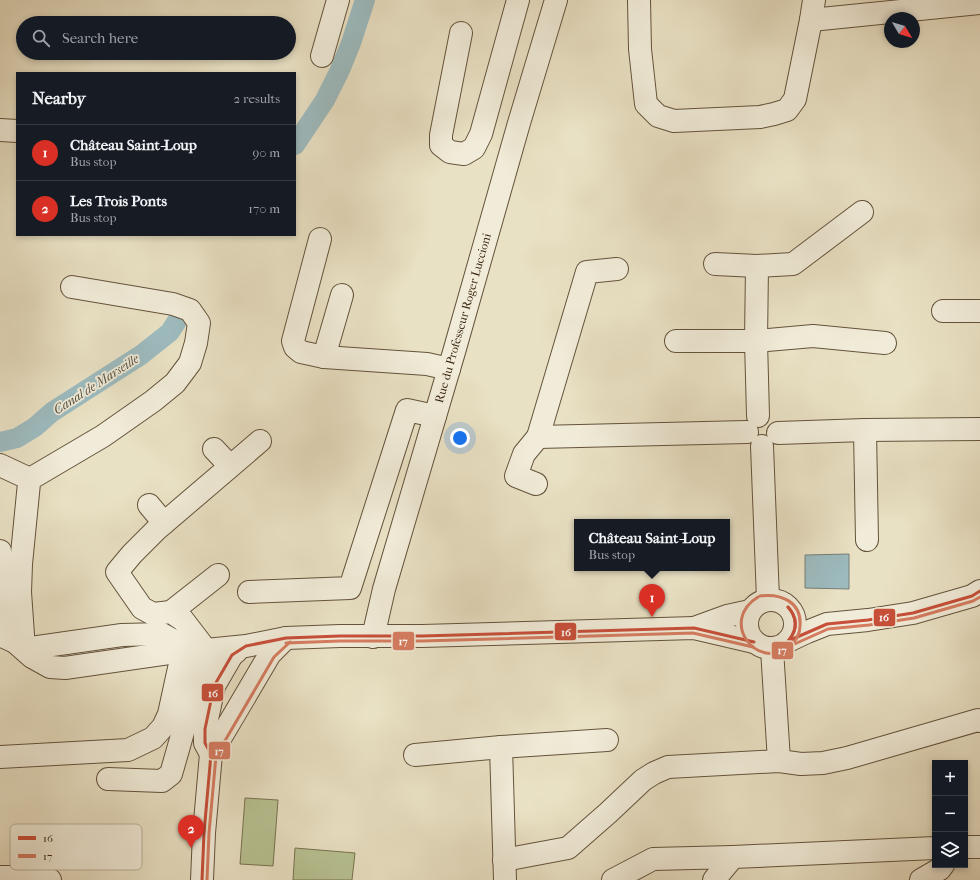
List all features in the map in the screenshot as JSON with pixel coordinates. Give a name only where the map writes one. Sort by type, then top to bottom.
[{"type":"street","points":[[322,56],[338,0]]},
{"type":"street","points":[[462,33],[441,135],[441,145],[450,152],[464,154],[474,148],[481,134],[518,0]]},
{"type":"street","name":"Rue du Professeur Roger Luccioni","points":[[373,637],[384,589],[556,0]]},
{"type":"street","points":[[639,0],[640,49],[646,104],[658,116],[674,121],[760,117],[787,110],[795,99],[815,13],[980,3]]},
{"type":"street","points":[[0,130],[16,131]]},
{"type":"street","points":[[715,264],[757,266],[794,264],[862,212]]},
{"type":"street","points":[[320,239],[293,341],[295,347],[301,352],[324,356],[427,364],[449,369]]},
{"type":"street","points":[[757,266],[756,340],[761,432],[759,605],[747,619],[746,627],[749,635],[771,644],[792,636],[795,618],[789,607]]},
{"type":"street","points":[[536,484],[516,476],[524,454],[538,437],[587,272],[617,269]]},
{"type":"street","points":[[13,642],[20,592],[21,564],[30,479],[103,436],[175,383],[190,364],[200,323],[190,310],[72,286]]},
{"type":"street","points":[[324,356],[342,295]]},
{"type":"street","points":[[942,311],[980,311]]},
{"type":"street","points":[[676,341],[756,340],[813,336],[885,343]]},
{"type":"street","points":[[249,592],[350,588],[407,410],[435,416]]},
{"type":"street","points":[[538,437],[980,429]]},
{"type":"street","points":[[865,430],[867,540]]},
{"type":"street","points":[[218,576],[171,612],[153,614],[142,608],[117,572],[132,554],[164,523],[260,441]]},
{"type":"street","points":[[214,449],[230,466]]},
{"type":"street","points":[[0,465],[30,479]]},
{"type":"street","points":[[149,506],[164,523]]},
{"type":"street","points":[[0,551],[5,613],[13,642],[32,657],[50,667],[65,668],[169,653],[184,655],[194,654],[206,650],[239,650]]},
{"type":"street","points":[[108,779],[162,781],[172,774],[199,676],[203,670],[209,665],[239,650],[286,638],[340,636],[430,636],[694,628],[771,644],[827,624],[868,620],[912,613],[972,596],[980,591]]},
{"type":"street","points":[[694,628],[774,600],[780,601],[789,607],[827,624]]},
{"type":"street","points":[[171,612],[183,620],[206,650]]},
{"type":"street","points":[[202,880],[204,833],[211,754],[270,654],[286,638]]},
{"type":"street","points":[[771,644],[779,761]]},
{"type":"street","points":[[211,754],[205,743],[205,729],[214,686],[239,650]]},
{"type":"street","points":[[0,757],[128,750],[153,738],[163,727],[169,714],[179,668],[184,655]]},
{"type":"street","points":[[501,747],[505,870],[568,848],[643,780],[668,767],[779,761],[801,764],[823,763],[847,758],[978,720],[980,721]]},
{"type":"street","points":[[415,755],[501,747],[607,740]]},
{"type":"street","points":[[968,847],[980,847]]},
{"type":"street","points":[[613,880],[653,859],[932,848]]},
{"type":"street","points":[[714,880],[733,857]]},
{"type":"street","points":[[921,880],[942,871]]},
{"type":"street","points":[[0,877],[38,877],[50,880]]},
{"type":"green space","points":[[245,798],[278,800],[273,866],[240,864]]},
{"type":"green space","points":[[295,848],[355,853],[352,880],[293,880]]},
{"type":"water","points":[[849,554],[849,589],[805,588],[805,555]]},
{"type":"waterway","name":"Canal de Marseille","points":[[296,144],[325,100],[340,70],[351,43],[365,0]]},
{"type":"waterway","name":"Canal de Marseille","points":[[0,442],[17,438],[35,427],[52,412],[141,355],[170,332],[182,313]]},
{"type":"transit line","name":"16","points":[[788,641],[827,624],[868,620],[913,613],[972,596],[980,591]]},
{"type":"transit line","name":"17","points":[[758,597],[747,607],[742,618],[742,630],[746,640],[754,648],[765,653],[777,653],[789,647],[798,635],[800,629],[800,618],[798,611],[794,605],[782,598],[768,595],[760,596]]},
{"type":"transit line","name":"17","points":[[790,646],[828,629],[869,625],[914,618],[973,601],[980,597]]},
{"type":"transit line","name":"16","points":[[788,607],[795,619],[794,632],[789,640]]},
{"type":"transit line","name":"16","points":[[788,607],[795,619],[794,632],[789,640]]},
{"type":"transit line","name":"16","points":[[202,880],[204,833],[211,754],[205,743],[205,729],[214,686],[232,655],[246,646],[286,638],[340,636],[422,636],[694,628],[754,642]]},
{"type":"transit line","name":"17","points":[[286,643],[340,641],[422,641],[693,633],[753,647]]},
{"type":"transit line","name":"17","points":[[207,880],[209,833],[216,756],[274,657],[290,642]]},
{"type":"place","name":"Château Saint-Loup","points":[[652,617]]},
{"type":"place","name":"Les Trois Ponts","points":[[191,848]]}]
